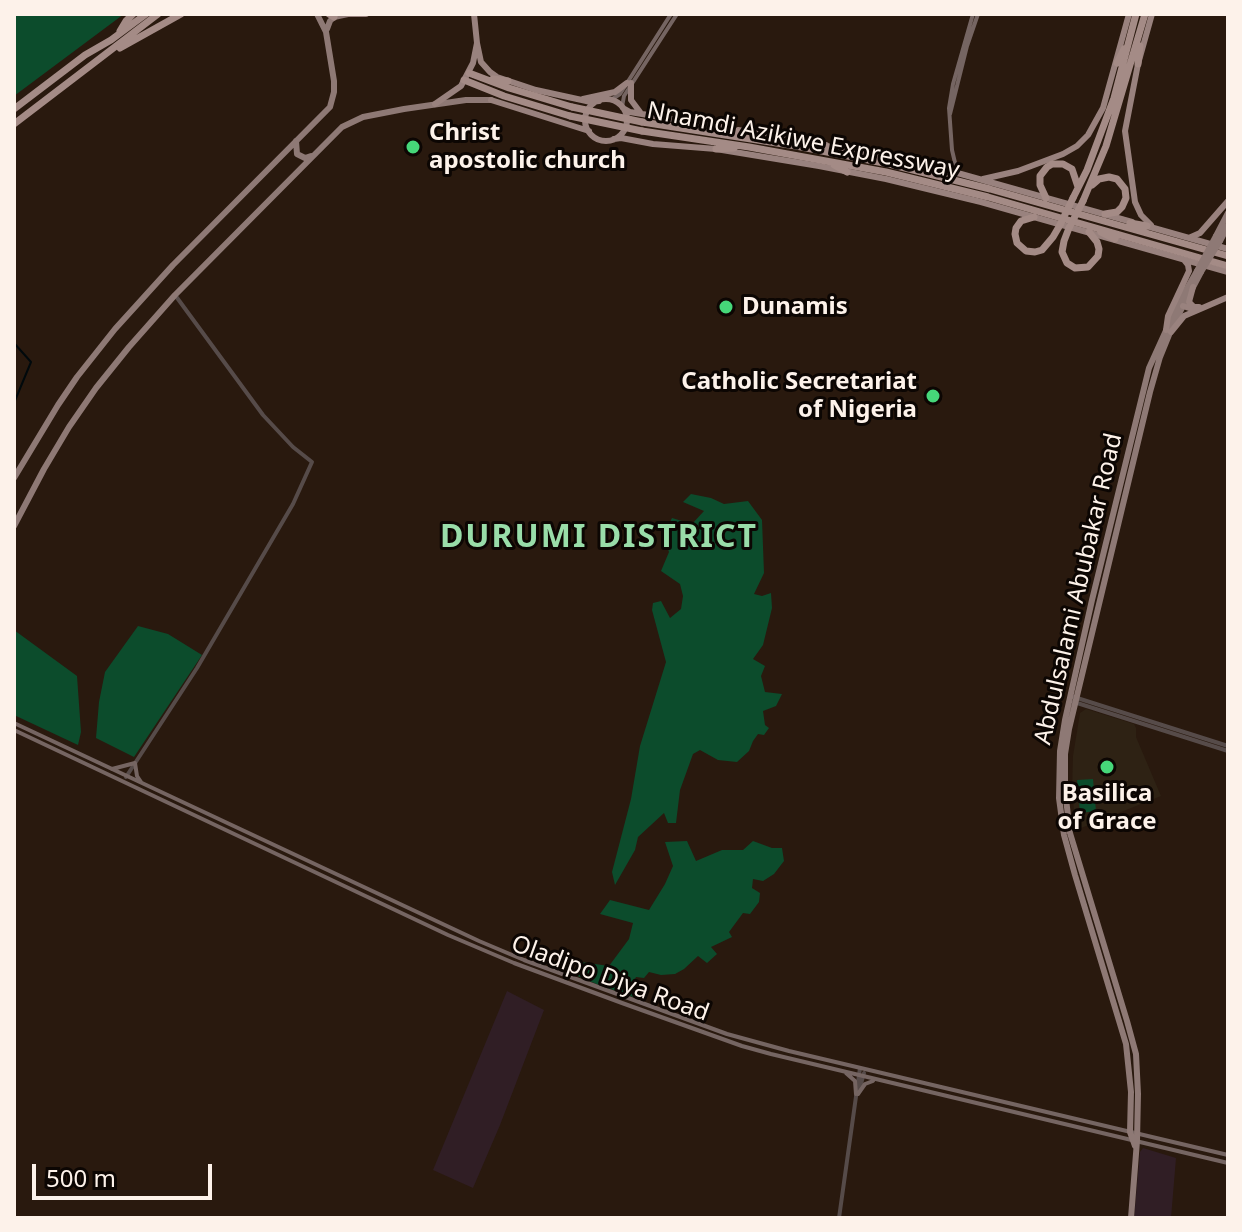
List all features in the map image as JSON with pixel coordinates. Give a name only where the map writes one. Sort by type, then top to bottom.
[{"type":"highway","points":[[119,34],[133,14]]},
{"type":"highway","points":[[14,109],[146,14]]},
{"type":"highway","points":[[14,124],[158,14]]},
{"type":"highway","points":[[65,85],[80,78],[126,44],[181,14]]},
{"type":"highway","points":[[348,14],[366,14]]},
{"type":"highway","points":[[474,14],[479,55],[490,72],[536,90],[591,102],[599,101],[611,100],[623,108],[627,118],[626,128],[614,139],[603,141],[589,131],[587,114],[591,106],[599,101]]},
{"type":"highway","points":[[981,180],[1018,171],[1063,154],[1088,135],[1103,108],[1129,14]]},
{"type":"highway","points":[[1034,217],[1021,221],[1016,228],[1017,243],[1026,251],[1035,252],[1042,250],[1053,237],[1087,170],[1114,98],[1136,14]]},
{"type":"highway","points":[[1087,228],[1097,242],[1098,256],[1088,267],[1075,268],[1065,260],[1062,252],[1064,241],[1106,146],[1145,14]]},
{"type":"highway","points":[[1151,227],[1135,202],[1125,126],[1152,14]]},
{"type":"highway","points":[[1138,64],[1141,29]]},
{"type":"highway","points":[[1117,63],[1130,36]]},
{"type":"highway","points":[[435,104],[461,86],[473,63],[477,43]]},
{"type":"highway","name":"Nnamdi Azikiwe Expressway","points":[[466,77],[479,77],[571,112]]},
{"type":"highway","name":"Nnamdi Azikiwe Expressway","points":[[466,77],[504,96],[571,112],[938,184],[1227,270]]},
{"type":"highway","points":[[479,77],[508,81]]},
{"type":"highway","points":[[577,99],[615,92],[629,83],[631,100],[644,113]]},
{"type":"highway","points":[[491,100],[589,131]]},
{"type":"highway","name":"Nnamdi Azikiwe Expressway","points":[[623,108],[838,147],[961,174],[1228,256]]},
{"type":"highway","name":"Nnamdi Azikiwe Expressway","points":[[642,127],[796,146],[940,176],[1104,217]]},
{"type":"highway","points":[[724,128],[761,140]]},
{"type":"highway","name":"Nnamdi Azikiwe Expressway","points":[[614,139],[716,149],[847,172],[1087,228]]},
{"type":"highway","points":[[796,146],[838,147]]},
{"type":"highway","points":[[716,149],[749,147]]},
{"type":"highway","points":[[825,160],[847,172]]},
{"type":"highway","points":[[1046,198],[1040,176],[1052,164],[1063,164],[1072,169],[1078,188]]},
{"type":"highway","points":[[1090,187],[1105,177],[1117,179],[1123,184],[1125,202],[1117,212],[1104,217]]},
{"type":"highway","points":[[1183,236],[1198,235],[1228,201]]},
{"type":"highway","points":[[1104,217],[1228,249]]},
{"type":"highway","points":[[1087,228],[1115,239]]},
{"type":"highway","name":"Nnamdi Azikiwe Expressway","points":[[1115,239],[1227,270]]},
{"type":"highway","points":[[1168,331],[1168,316],[1189,271],[1187,263],[1177,257]]},
{"type":"highway","points":[[1193,287],[1189,302],[1194,307],[1228,295]]},
{"type":"highway","points":[[1168,331],[1181,318],[1228,295]]},
{"type":"highway","points":[[1183,306],[1199,310]]},
{"type":"main road","points":[[14,478],[58,405],[108,337],[173,265],[330,107],[334,81],[326,32],[317,14]]},
{"type":"main road","points":[[326,32],[329,15],[348,14]]},
{"type":"main road","points":[[611,100],[629,83],[674,14]]},
{"type":"main road","points":[[961,174],[954,159],[949,116],[975,14]]},
{"type":"main road","points":[[623,108],[629,83]]},
{"type":"main road","points":[[14,526],[44,469],[82,409],[123,354],[175,295],[342,127],[363,117],[435,104],[491,100]]},
{"type":"main road","points":[[296,141],[295,149],[299,156],[314,155]]},
{"type":"main road","points":[[946,171],[954,159]]},
{"type":"main road","points":[[1168,331],[1218,238],[1228,213]]},
{"type":"main road","points":[[1218,238],[1228,226]]},
{"type":"main road","points":[[1168,331],[1199,272]]},
{"type":"main road","name":"Abdulsalami Abubakar Road","points":[[1131,1218],[1138,1094],[1136,1057],[1075,849],[1068,819],[1065,754],[1073,699],[1143,391],[1152,360],[1168,331]]},
{"type":"main road","name":"Oladipo Diya Road","points":[[14,723],[430,919],[524,960],[749,1041],[1228,1163]]},
{"type":"main road","name":"Oladipo Diya Road","points":[[14,730],[507,961],[742,1046],[1134,1138],[1228,1155]]},
{"type":"main road","points":[[111,769],[135,763],[142,784]]},
{"type":"main road","points":[[837,1069],[852,1076],[857,1095]]},
{"type":"main road","points":[[857,1095],[868,1082],[887,1081]]},
{"type":"street","points":[[126,777],[197,668],[293,504],[312,462],[263,415],[175,295]]},
{"type":"street","points":[[1073,699],[1228,748]]},
{"type":"street","points":[[839,1218],[863,1069]]},
{"type":"shaded area","points":[[1086,709],[1134,724],[1136,737],[1161,796],[1076,830],[1072,791],[1073,756],[1080,713]]},
{"type":"shaded area","points":[[507,991],[544,1010],[473,1188],[433,1170]]},
{"type":"shaded area","points":[[1143,1148],[1176,1158],[1171,1218],[1134,1218],[1140,1152]]},
{"type":"green space","points":[[14,14],[124,14],[14,96]]},
{"type":"green space","points":[[691,494],[724,504],[748,501],[762,520],[764,573],[754,594],[762,596],[771,593],[772,608],[763,645],[753,659],[765,666],[761,676],[765,692],[782,694],[776,706],[763,711],[765,725],[769,728],[764,735],[758,734],[749,751],[737,762],[718,760],[700,750],[693,754],[680,790],[676,823],[668,823],[664,813],[638,837],[635,850],[615,885],[612,872],[631,799],[640,746],[666,662],[652,610],[653,603],[661,601],[670,618],[681,609],[683,596],[680,584],[661,571],[669,552],[663,536],[672,518],[692,524],[704,511],[683,502]]},
{"type":"green space","points":[[138,626],[168,634],[202,655],[134,757],[96,738],[105,672]]},
{"type":"green space","points":[[14,630],[77,676],[81,732],[78,745],[14,715]]},
{"type":"green space","points":[[1093,779],[1096,811],[1080,813],[1077,780]]},
{"type":"green space","points":[[687,841],[696,861],[722,850],[743,850],[753,841],[782,848],[784,861],[774,874],[763,881],[753,879],[752,888],[760,893],[759,902],[750,914],[743,913],[729,932],[732,937],[711,947],[717,954],[707,963],[698,956],[675,974],[649,972],[644,978],[636,977],[633,983],[641,990],[633,997],[575,975],[581,962],[609,966],[629,939],[633,923],[600,914],[610,900],[649,910],[673,866],[665,842]]},
{"type":"waterway","points":[[14,343],[31,362],[14,403]]},
{"type":"place","name":"Christ apostolic church","points":[[413,147]]},
{"type":"place","name":"Dunamis","points":[[726,307]]},
{"type":"place","name":"Catholic Secretariat of Nigeria","points":[[933,396]]},
{"type":"place","name":"Basilica of Grace","points":[[1107,767]]},
{"type":"district","name":"DURUMI DISTRICT","points":[[599,538]]}]
